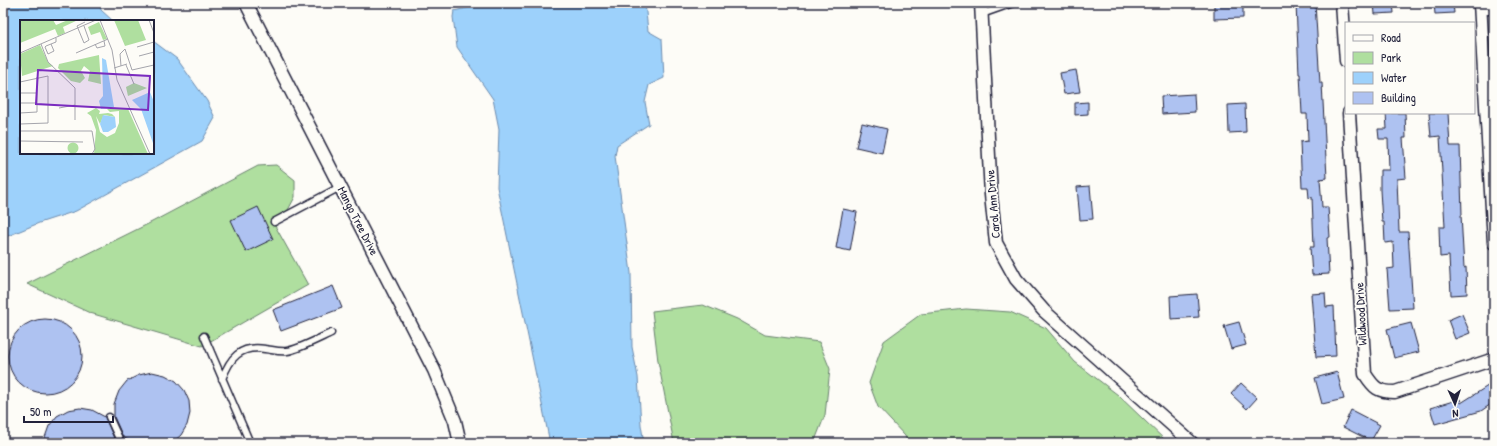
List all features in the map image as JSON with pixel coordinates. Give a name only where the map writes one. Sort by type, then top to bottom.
[{"type":"street","name":"Mango Tree Drive","points":[[246,3],[434,370],[455,421],[460,443]]},
{"type":"street","points":[[1342,3],[1345,46]]},
{"type":"street","points":[[1494,8],[1480,6],[1491,144],[1494,243]]},
{"type":"street","name":"Carol Ann Drive","points":[[982,9],[991,195],[996,243],[1016,279],[1044,311],[1192,443]]},
{"type":"street","name":"Wildwood Drive","points":[[1349,114],[1365,374],[1372,386],[1385,392],[1395,392],[1494,359]]},
{"type":"lane","points":[[982,9],[1013,3]]},
{"type":"lane","points":[[274,222],[340,187]]},
{"type":"lane","points":[[222,380],[226,368],[232,359],[240,352],[254,348],[277,352],[288,351],[330,333]]},
{"type":"lane","points":[[204,336],[250,443]]},
{"type":"lane","points":[[109,417],[122,443]]},
{"type":"green space","points":[[276,165],[295,180],[295,197],[288,210],[274,224],[308,285],[202,346],[90,313],[27,284],[152,222],[258,166]]},
{"type":"green space","points":[[703,305],[737,319],[765,335],[819,342],[830,369],[825,415],[814,443],[674,443],[658,361],[652,311]]},
{"type":"green space","points":[[966,309],[1010,312],[1046,328],[1075,362],[1118,395],[1168,443],[908,443],[905,436],[878,407],[869,383],[884,341],[921,314]]},
{"type":"water","points":[[3,3],[99,3],[101,10],[112,20],[20,20],[20,154],[154,154],[154,42],[177,59],[207,101],[215,118],[202,141],[76,211],[39,223],[3,238]]},
{"type":"water","points":[[488,3],[645,3],[648,31],[662,39],[664,78],[649,85],[645,102],[649,124],[617,145],[615,156],[631,273],[632,347],[638,377],[641,425],[644,443],[550,443],[497,187],[499,129],[493,99],[457,47],[453,17],[454,11]]},
{"type":"building","points":[[1214,3],[1243,3],[1243,18],[1214,19]]},
{"type":"building","points":[[1315,3],[1320,83],[1322,83],[1327,178],[1320,179],[1322,207],[1328,207],[1330,237],[1327,238],[1329,274],[1312,275],[1310,247],[1314,247],[1312,197],[1309,198],[1308,187],[1302,187],[1300,142],[1308,141],[1307,114],[1302,114],[1296,4]]},
{"type":"building","points":[[1374,3],[1393,3],[1394,13],[1375,14]]},
{"type":"building","points":[[1434,3],[1453,3],[1454,13],[1435,14]]},
{"type":"building","points":[[1076,70],[1080,92],[1064,94],[1060,73]]},
{"type":"building","points":[[1194,94],[1195,112],[1162,114],[1161,96]]},
{"type":"building","points":[[1088,102],[1088,114],[1075,115],[1075,103]]},
{"type":"building","points":[[1245,104],[1246,132],[1229,133],[1228,105]]},
{"type":"building","points":[[1386,114],[1405,114],[1406,138],[1403,138],[1406,178],[1397,179],[1399,232],[1408,232],[1413,308],[1390,309],[1387,269],[1394,268],[1393,242],[1385,243],[1380,190],[1380,170],[1389,170],[1388,139],[1379,139],[1378,129],[1387,129]]},
{"type":"building","points":[[1429,114],[1448,114],[1450,146],[1460,146],[1461,215],[1467,294],[1451,295],[1449,256],[1440,257],[1439,227],[1445,227],[1440,136],[1431,137]]},
{"type":"building","points":[[862,123],[887,129],[882,153],[856,147]]},
{"type":"building","points":[[1090,186],[1093,219],[1080,220],[1077,187]]},
{"type":"building","points":[[258,207],[273,239],[246,252],[231,220]]},
{"type":"building","points":[[843,209],[857,212],[850,251],[836,248]]},
{"type":"building","points":[[333,286],[342,308],[281,331],[273,310]]},
{"type":"building","points":[[1325,293],[1326,307],[1334,306],[1336,356],[1316,357],[1311,294]]},
{"type":"building","points":[[1197,294],[1199,317],[1171,319],[1170,296]]},
{"type":"building","points":[[1462,314],[1470,333],[1455,339],[1448,320]]},
{"type":"building","points":[[45,319],[59,322],[71,330],[79,342],[82,356],[79,370],[71,382],[59,390],[45,393],[31,390],[19,382],[11,370],[8,356],[11,342],[19,330],[31,322]]},
{"type":"building","points":[[1239,322],[1246,345],[1231,349],[1224,326]]},
{"type":"building","points":[[1411,323],[1419,352],[1394,358],[1387,329]]},
{"type":"building","points":[[152,372],[165,375],[176,381],[184,390],[189,401],[190,413],[187,425],[181,435],[172,443],[133,443],[123,437],[114,417],[114,404],[119,391],[127,381],[139,375]]},
{"type":"building","points":[[1337,372],[1344,399],[1322,404],[1315,378]]},
{"type":"building","points":[[1494,382],[1494,402],[1481,411],[1435,424],[1430,408],[1460,399],[1461,403]]},
{"type":"building","points":[[1241,383],[1257,398],[1247,409],[1231,394]]},
{"type":"building","points":[[80,408],[92,410],[105,417],[116,443],[43,443],[49,426],[57,416],[68,410]]},
{"type":"building","points":[[1351,410],[1380,425],[1371,441],[1343,427]]}]
